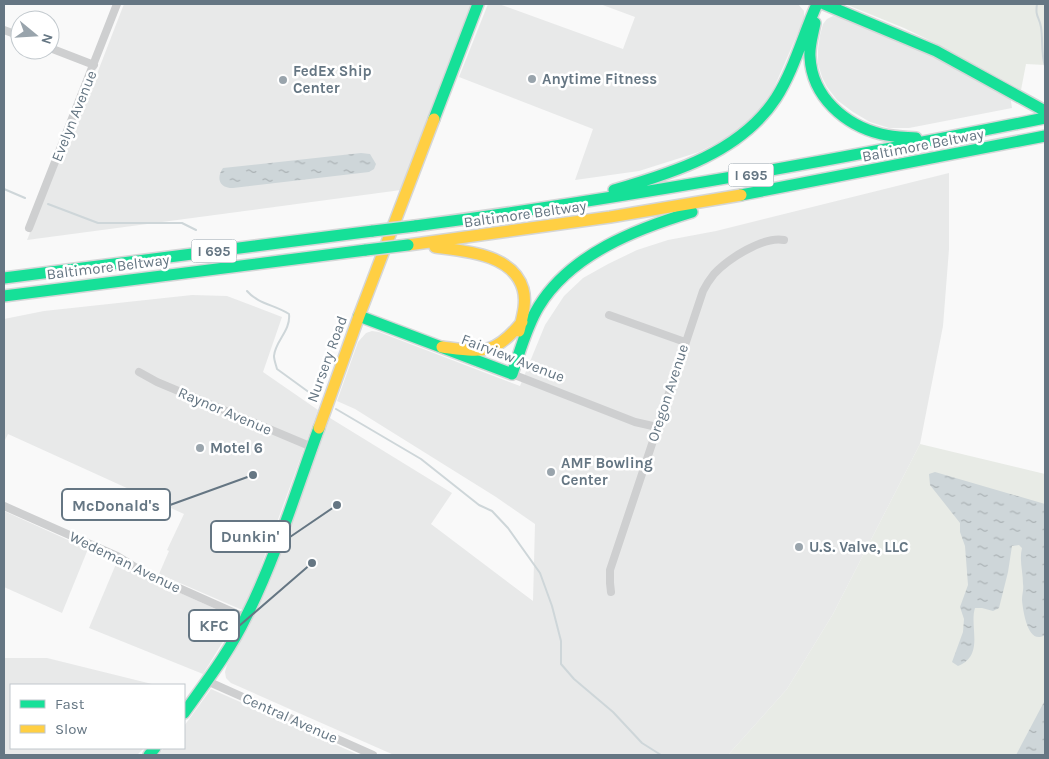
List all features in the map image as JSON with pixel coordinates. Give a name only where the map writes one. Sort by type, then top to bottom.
[{"type":"main road","name":"Nursery Road","points":[[185,712],[207,681],[246,618],[269,565],[359,316],[478,4]]},
{"type":"main road","points":[[817,4],[810,59],[817,86],[826,101],[838,113],[859,126],[881,134],[916,138],[955,136]]},
{"type":"main road","points":[[547,208],[673,172],[710,154],[746,130],[762,116],[781,89],[817,4]]},
{"type":"main road","points":[[824,4],[936,51],[1045,111]]},
{"type":"main road","name":"Baltimore Beltway","points":[[4,278],[415,226],[685,187],[1045,118]]},
{"type":"main road","name":"Baltimore Beltway","points":[[4,296],[601,219],[793,186],[1045,136]]},
{"type":"main road","points":[[508,372],[538,307],[559,280],[586,258],[667,220],[793,186]]},
{"type":"main road","points":[[408,245],[478,253],[491,257],[504,264],[521,282],[526,303],[508,372]]},
{"type":"main road","points":[[4,269],[56,271]]},
{"type":"main road","points":[[4,305],[46,299],[153,277]]},
{"type":"main road","name":"Fairview Avenue","points":[[359,316],[508,372]]},
{"type":"main road","points":[[442,347],[485,351],[495,348],[510,337],[522,322]]},
{"type":"street","name":"Evelyn Avenue","points":[[29,228],[117,4]]},
{"type":"street","points":[[60,52],[94,65]]},
{"type":"street","name":"Oregon Avenue","points":[[612,592],[610,570],[703,291],[715,274],[731,261],[761,242],[775,238],[784,240]]},
{"type":"street","points":[[609,315],[685,342]]},
{"type":"street","name":"Raynor Avenue","points":[[140,372],[158,382],[312,447]]},
{"type":"street","name":"Fairview Avenue","points":[[508,372],[635,422],[657,427]]},
{"type":"street","name":"Wedeman Avenue","points":[[4,506],[117,556],[143,572],[246,618]]},
{"type":"street","name":"Central Avenue","points":[[207,681],[373,755]]},
{"type":"shaded area","points":[[124,4],[472,4],[401,190],[27,240],[62,154],[71,141]]},
{"type":"shaded area","points":[[488,4],[499,4],[623,49],[635,17],[600,4],[798,4],[804,11],[804,19],[766,106],[734,134],[699,152],[639,171],[575,180],[593,129],[459,77]]},
{"type":"shaded area","points":[[845,4],[1045,4],[1045,65],[1026,64],[1021,90],[939,45],[904,28]]},
{"type":"shaded area","points":[[833,16],[850,20],[930,53],[1010,95],[1012,108],[909,128],[889,128],[870,122],[837,100],[822,77],[818,64],[820,35],[823,24]]},
{"type":"shaded area","points":[[949,173],[949,249],[943,326],[920,444],[833,614],[787,689],[728,755],[394,755],[231,683],[226,678],[227,665],[248,629],[271,579],[330,418],[452,493],[431,524],[533,601],[535,524],[496,497],[355,409],[337,401],[358,342],[366,333],[372,331],[379,332],[520,386],[545,325],[564,296],[583,278],[608,264],[637,250],[668,240],[716,231]]},
{"type":"shaded area","points":[[192,295],[227,296],[282,317],[263,372],[318,410],[246,607],[243,609],[159,574],[169,551],[167,550],[184,514],[8,434],[4,442],[4,319],[44,311]]},
{"type":"shaded area","points":[[920,444],[1045,474],[1045,755],[728,755],[787,689],[833,614]]},
{"type":"shaded area","points":[[4,511],[88,549],[62,613],[4,587]]},
{"type":"shaded area","points":[[116,564],[232,617],[232,627],[203,674],[89,628]]},
{"type":"shaded area","points":[[4,658],[47,658],[152,684],[10,684],[10,749],[143,749],[137,755],[4,755]]},
{"type":"shaded area","points":[[211,689],[359,755],[158,755],[163,749],[185,749],[185,725]]},
{"type":"water","points":[[361,153],[370,154],[376,164],[374,169],[369,172],[233,188],[228,188],[219,179],[223,168]]},
{"type":"water","points":[[935,472],[1045,504],[1045,635],[1034,636],[1028,626],[1022,600],[1022,548],[1019,545],[1012,546],[999,608],[993,611],[975,608],[974,648],[966,661],[958,666],[952,662],[963,632],[964,619],[960,607],[968,585],[965,546],[960,532],[960,523],[930,485],[929,474]]},
{"type":"water","points":[[1045,700],[1045,755],[1016,755]]},
{"type":"waterway","points":[[1037,4],[1036,12],[1041,27],[1045,66]]},
{"type":"waterway","points":[[4,189],[25,198]]},
{"type":"waterway","points":[[48,204],[98,223],[182,223],[196,230]]},
{"type":"waterway","points":[[247,291],[261,302],[289,314],[288,326],[275,351],[274,358],[277,369],[310,393],[315,402]]},
{"type":"waterway","points":[[336,409],[421,459],[479,505],[492,511],[508,528],[540,573],[552,606],[561,641],[561,664],[574,679],[613,712],[642,743],[661,755]]},
{"type":"traffic: fast","points":[[434,119],[478,4]]},
{"type":"traffic: fast","points":[[614,190],[682,168],[704,158],[744,133],[761,117],[776,98],[793,64],[817,4]]},
{"type":"traffic: fast","points":[[824,4],[936,51],[1045,111]]},
{"type":"traffic: fast","points":[[815,23],[810,57],[812,71],[824,97],[843,116],[868,130],[890,136],[916,138]]},
{"type":"traffic: fast","points":[[415,226],[731,177],[1045,118]]},
{"type":"traffic: fast","points":[[741,195],[1045,136]]},
{"type":"traffic: fast","points":[[512,374],[534,314],[552,288],[569,272],[606,246],[649,227],[692,212]]},
{"type":"traffic: fast","points":[[373,231],[415,226]]},
{"type":"traffic: fast","points":[[4,278],[373,231]]},
{"type":"traffic: fast","points":[[366,250],[408,245]]},
{"type":"traffic: fast","points":[[4,296],[366,250]]},
{"type":"traffic: fast","points":[[359,316],[512,374]]},
{"type":"traffic: fast","points":[[185,712],[240,630],[276,547],[319,428]]},
{"type":"traffic: fast","points":[[149,755],[154,749]]},
{"type":"traffic: slow","points":[[319,428],[359,316],[434,119]]},
{"type":"traffic: slow","points":[[408,245],[610,217],[741,195]]},
{"type":"traffic: slow","points":[[435,247],[486,256],[499,261],[509,268],[518,277],[524,294],[524,310],[519,331]]},
{"type":"traffic: slow","points":[[442,347],[468,350],[487,349],[503,341],[522,322]]},
{"type":"place","name":"Anytime Fitness","points":[[532,79]]},
{"type":"place","name":"FedEx Ship Center","points":[[283,80]]},
{"type":"place","name":"Motel 6","points":[[200,448]]},
{"type":"place","name":"AMF Bowling Center","points":[[551,472]]},
{"type":"place","name":"McDonald's","points":[[253,475]]},
{"type":"place","name":"Dunkin'","points":[[337,505]]},
{"type":"place","name":"U.S. Valve, LLC","points":[[799,547]]},
{"type":"place","name":"KFC","points":[[312,563]]}]
